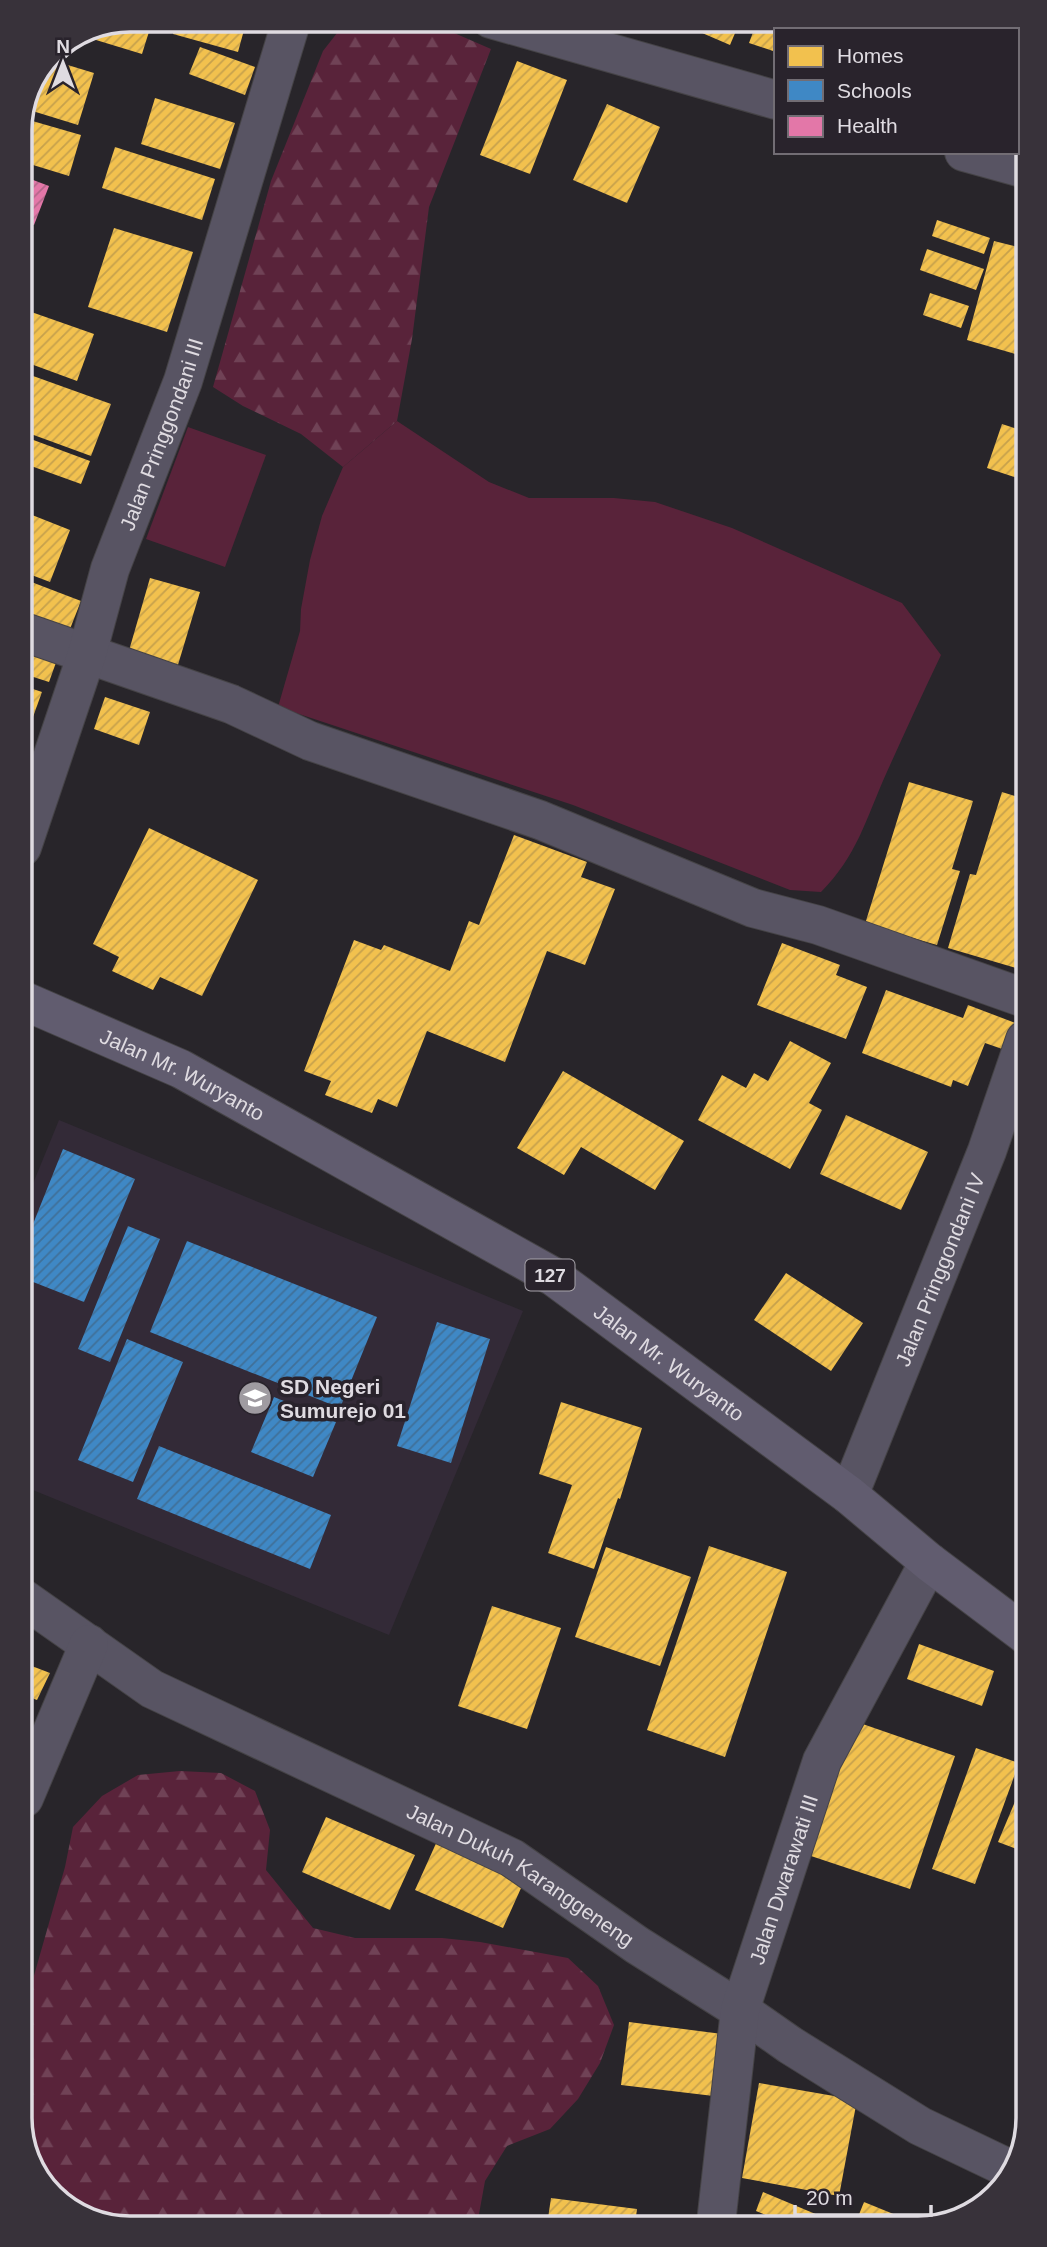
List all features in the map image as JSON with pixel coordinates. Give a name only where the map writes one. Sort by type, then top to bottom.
[{"type":"main road","name":"Jalan Mr. Wuryanto","points":[[32,1004],[181,1069],[554,1277],[849,1495],[929,1562],[1016,1627]]},
{"type":"street","name":"Jalan Pringgondani III","points":[[32,818],[87,654],[110,569],[183,381],[288,31]]},
{"type":"street","points":[[535,32],[774,99]]},
{"type":"street","points":[[971,154],[1016,166]]},
{"type":"street","points":[[32,635],[231,704],[310,741],[540,820],[753,908],[818,925],[1016,995]]},
{"type":"street","name":"Jalan Pringgondani IV","points":[[849,1495],[987,1151],[1016,1066]]},
{"type":"street","name":"Jalan Dwarawati III","points":[[717,2216],[740,2010],[822,1761],[929,1562]]},
{"type":"street","name":"Jalan Dukuh Karanggeneng","points":[[31,1604],[152,1689],[512,1858],[637,1945],[790,2045],[920,2126],[1003,2165]]},
{"type":"street","points":[[31,1781],[89,1644]]},
{"type":"shaded area","name":"SD Negeri Sumurejo 01","points":[[59,1120],[523,1311],[389,1635],[31,1489],[31,1187]]},
{"type":"green space","points":[[338,31],[451,31],[491,49],[429,207],[412,339],[397,421],[343,467],[301,434],[243,406],[213,387],[271,181],[323,51]]},
{"type":"green space","points":[[397,421],[489,482],[529,498],[614,498],[655,502],[732,528],[902,603],[941,655],[860,836],[844,865],[821,892],[790,890],[573,805],[278,707],[300,631],[310,560],[322,516],[343,467]]},
{"type":"green space","points":[[188,427],[266,455],[225,567],[146,539]]},
{"type":"green space","points":[[180,1771],[221,1773],[255,1791],[270,1830],[266,1870],[313,1928],[355,1938],[442,1938],[480,1942],[568,1958],[598,1986],[614,2025],[600,2063],[578,2099],[550,2129],[507,2146],[485,2181],[479,2215],[111,2214],[81,2202],[60,2187],[52,2177],[39,2155],[33,2136],[31,1983],[65,1867],[73,1827],[102,1796],[138,1775]]},
{"type":"building: Homes","points":[[149,31],[142,54],[96,40],[111,33]]},
{"type":"building: Homes","points":[[174,31],[244,31],[238,52],[173,34]]},
{"type":"building: Homes","points":[[699,32],[736,32],[730,45]]},
{"type":"building: Homes","points":[[753,32],[774,32],[774,51],[749,43]]},
{"type":"building: Homes","points":[[200,47],[255,67],[245,95],[189,74]]},
{"type":"building: Homes","points":[[517,61],[567,80],[530,174],[480,155]]},
{"type":"building: Homes","points":[[58,62],[94,73],[78,125],[34,111],[39,92]]},
{"type":"building: Homes","points":[[155,98],[235,123],[220,169],[141,144]]},
{"type":"building: Homes","points":[[607,104],[660,127],[627,203],[573,180]]},
{"type":"building: Homes","points":[[32,121],[81,135],[69,176],[32,165]]},
{"type":"building: Homes","points":[[115,147],[215,179],[202,220],[102,188]]},
{"type":"building: Homes","points":[[937,220],[990,238],[984,254],[932,236]]},
{"type":"building: Homes","points":[[114,228],[193,252],[167,332],[88,307]]},
{"type":"building: Homes","points":[[994,241],[1016,246],[1016,354],[967,340]]},
{"type":"building: Homes","points":[[927,249],[984,269],[976,290],[920,270]]},
{"type":"building: Homes","points":[[930,293],[969,306],[961,328],[923,315]]},
{"type":"building: Homes","points":[[32,312],[94,334],[77,381],[32,364]]},
{"type":"building: Homes","points":[[32,376],[111,404],[91,456],[32,434]]},
{"type":"building: Homes","points":[[1002,424],[1016,429],[1016,478],[987,468]]},
{"type":"building: Homes","points":[[32,439],[90,461],[81,484],[32,466]]},
{"type":"building: Homes","points":[[32,515],[70,530],[50,582],[32,575]]},
{"type":"building: Homes","points":[[150,578],[200,592],[177,668],[128,654]]},
{"type":"building: Homes","points":[[32,582],[81,601],[68,634],[32,620]]},
{"type":"building: Homes","points":[[32,648],[58,657],[49,682],[32,676]]},
{"type":"building: Homes","points":[[32,689],[42,692],[32,720]]},
{"type":"building: Homes","points":[[105,697],[150,712],[139,745],[94,729]]},
{"type":"building: Homes","points":[[909,782],[973,801],[952,869],[960,871],[937,945],[865,924]]},
{"type":"building: Homes","points":[[1002,792],[1016,796],[1016,968],[948,948],[970,874],[976,875]]},
{"type":"building: Homes","points":[[149,828],[258,880],[202,996],[160,977],[153,990],[112,971],[119,957],[93,944]]},
{"type":"building: Homes","points":[[514,835],[587,862],[581,877],[615,889],[585,965],[547,951],[505,1062],[427,1031],[397,1107],[378,1099],[372,1113],[325,1095],[331,1081],[304,1071],[354,940],[381,950],[384,945],[450,971],[469,921],[479,925]]},
{"type":"building: Homes","points":[[782,943],[840,965],[836,975],[867,987],[846,1039],[757,1005]]},
{"type":"building: Homes","points":[[886,990],[963,1018],[968,1005],[1016,1023],[1008,1051],[985,1043],[968,1086],[953,1080],[951,1087],[862,1053]]},
{"type":"building: Homes","points":[[790,1041],[831,1063],[809,1103],[822,1110],[790,1169],[698,1120],[722,1075],[746,1088],[754,1073],[768,1081]]},
{"type":"building: Homes","points":[[563,1071],[684,1141],[655,1190],[581,1147],[564,1175],[517,1148]]},
{"type":"building: Homes","points":[[846,1115],[928,1152],[901,1210],[820,1174]]},
{"type":"building: Homes","points":[[786,1273],[863,1323],[831,1371],[754,1320]]},
{"type":"building: Homes","points":[[561,1402],[642,1428],[594,1569],[548,1553],[572,1485],[539,1474]]},
{"type":"building: Homes","points":[[709,1546],[787,1572],[725,1757],[647,1730]]},
{"type":"building: Homes","points":[[606,1547],[691,1577],[660,1666],[575,1637]]},
{"type":"building: Homes","points":[[492,1606],[561,1628],[527,1729],[458,1706]]},
{"type":"building: Homes","points":[[919,1644],[994,1671],[982,1706],[907,1679]]},
{"type":"building: Homes","points":[[31,1666],[50,1673],[37,1700],[31,1698]]},
{"type":"building: Homes","points":[[854,1721],[955,1756],[910,1889],[808,1855]]},
{"type":"building: Homes","points":[[976,1748],[1016,1762],[1016,1771],[975,1884],[932,1869]]},
{"type":"building: Homes","points":[[1016,1799],[1016,1849],[998,1842]]},
{"type":"building: Homes","points":[[326,1817],[415,1855],[390,1910],[302,1872]]},
{"type":"building: Homes","points":[[438,1839],[526,1877],[503,1928],[415,1890]]},
{"type":"building: Homes","points":[[629,2022],[730,2035],[722,2097],[621,2085]]},
{"type":"building: Homes","points":[[759,2083],[857,2100],[839,2196],[742,2178]]},
{"type":"building: Homes","points":[[763,2192],[820,2216],[768,2216],[756,2211]]},
{"type":"building: Homes","points":[[551,2198],[637,2209],[636,2216],[548,2216]]},
{"type":"building: Homes","points":[[864,2202],[898,2216],[858,2216]]},
{"type":"building: Schools","points":[[63,1149],[135,1179],[84,1302],[31,1281],[31,1228]]},
{"type":"building: Schools","points":[[128,1226],[160,1239],[110,1362],[78,1349]]},
{"type":"building: Schools","points":[[187,1241],[377,1317],[340,1408],[150,1332]]},
{"type":"building: Schools","points":[[437,1322],[490,1339],[451,1463],[397,1446]]},
{"type":"building: Schools","points":[[127,1339],[183,1362],[133,1482],[78,1460]]},
{"type":"building: Schools","points":[[274,1397],[336,1422],[313,1477],[251,1452]]},
{"type":"building: Schools","points":[[159,1446],[331,1515],[310,1569],[137,1499]]},
{"type":"building: Health","points":[[32,180],[49,186],[34,225],[32,224]]},
{"type":"place","name":"SD Negeri Sumurejo 01","points":[[255,1398]]}]
